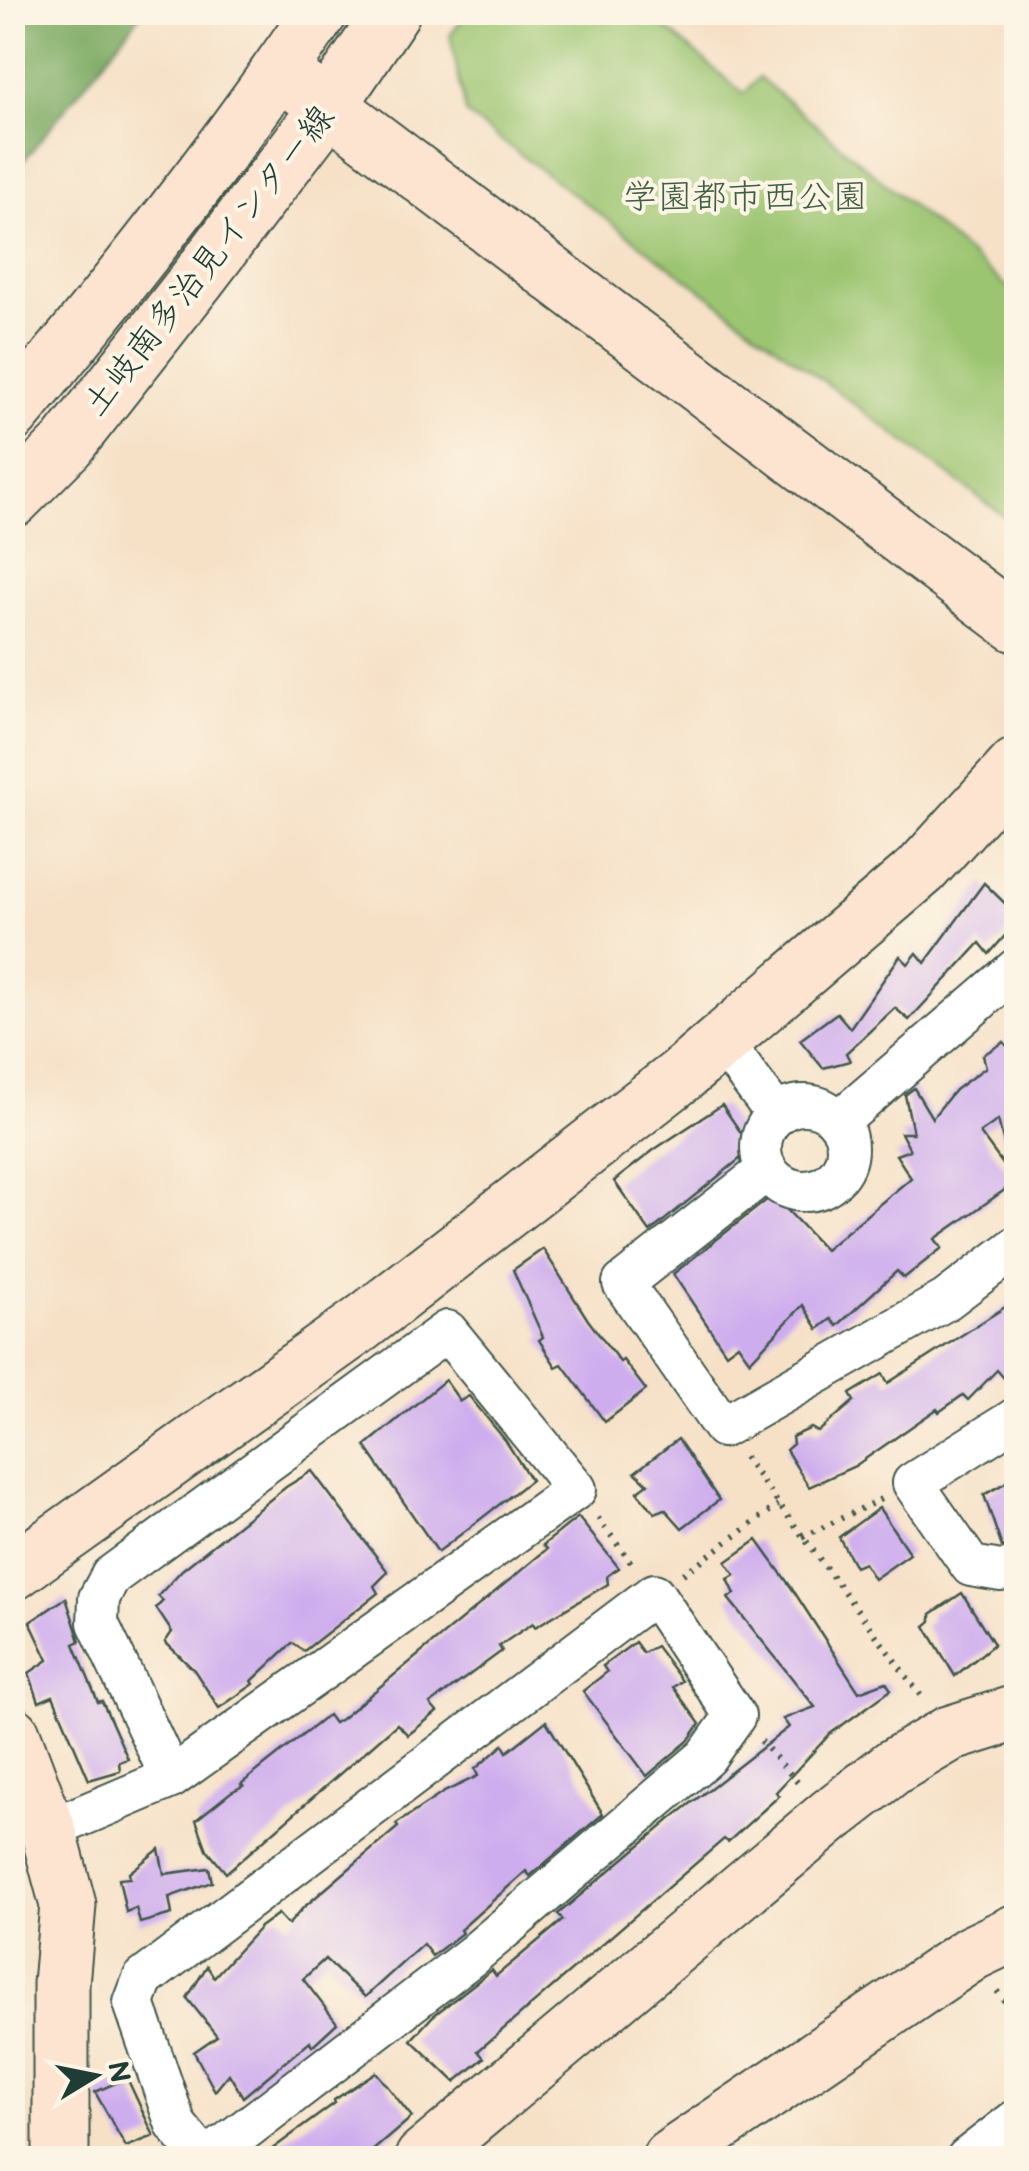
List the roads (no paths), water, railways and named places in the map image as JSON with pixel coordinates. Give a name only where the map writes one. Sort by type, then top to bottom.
[{"type":"street","name":"土岐南多治見インター線","points":[[12,414],[129,272],[320,12]]},
{"type":"street","name":"土岐南多治見インター線","points":[[12,500],[67,446],[199,277],[329,106],[392,12]]},
{"type":"street","points":[[279,72],[1016,624]]},
{"type":"street","points":[[12,1573],[361,1324],[722,1042],[922,870],[1016,766]]},
{"type":"street","points":[[838,1122],[1016,970]]},
{"type":"street","points":[[722,1042],[777,1115]]},
{"type":"street","points":[[802,1105],[816,1107],[838,1122],[847,1149],[838,1174],[828,1184],[815,1190],[788,1188],[767,1170],[762,1159],[763,1135],[777,1115],[802,1105]]},
{"type":"street","points":[[767,1170],[622,1284],[723,1427],[946,1300],[1016,1247]]},
{"type":"street","points":[[48,1830],[170,1778],[576,1489],[447,1331],[111,1576],[98,1598],[98,1623],[170,1778]]},
{"type":"street","points":[[1016,1418],[913,1482],[971,1566],[1000,1572],[1016,1568]]},
{"type":"street","points":[[654,1594],[735,1716],[706,1758],[488,1943],[206,2158],[176,2125],[134,2003],[143,1979],[654,1594]]},
{"type":"street","points":[[423,2158],[892,1767],[949,1734],[1016,1713]]},
{"type":"street","points":[[12,1734],[48,1830],[68,1905],[61,1984],[61,2158]]},
{"type":"street","points":[[678,2156],[972,1953],[1016,1932]]},
{"type":"street","points":[[967,2158],[1016,2120]]},
{"type":"park label","name":"学園都市西公園","points":[[745,197]]}]
